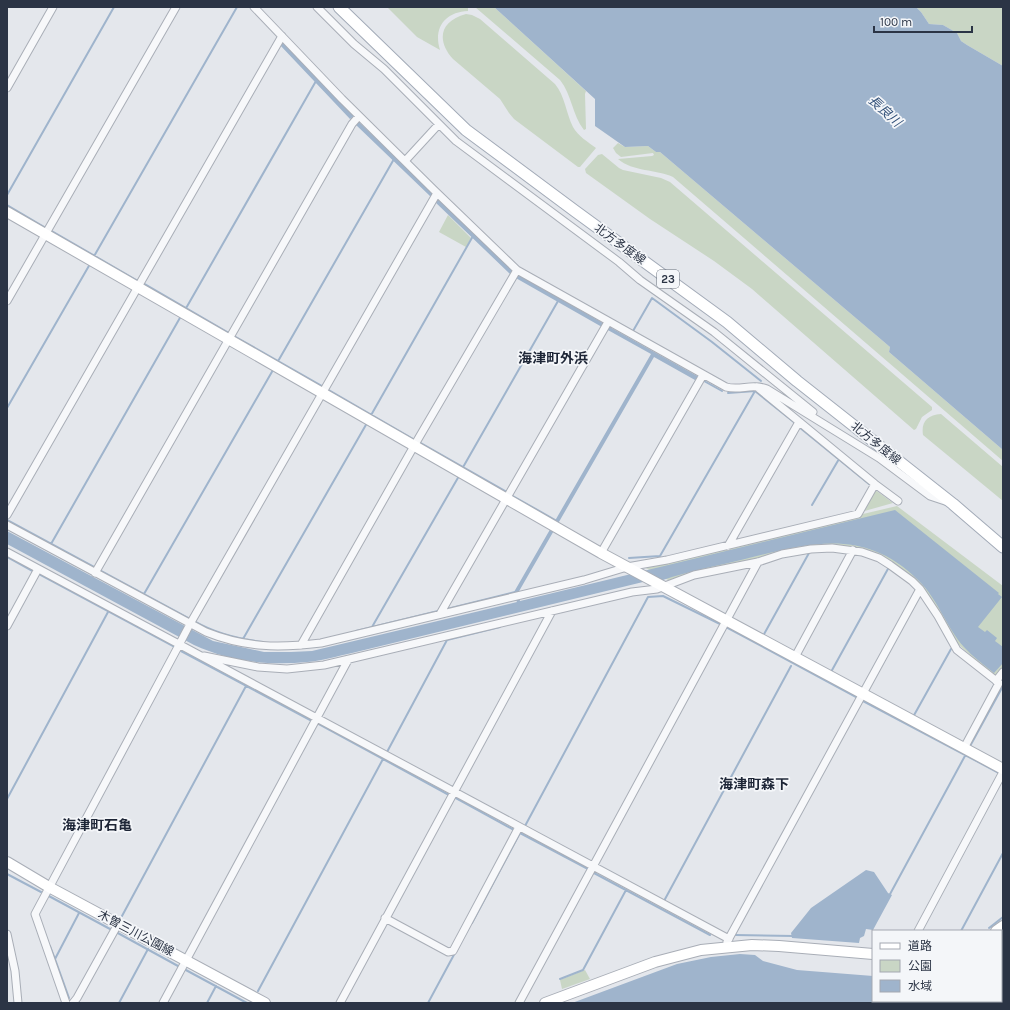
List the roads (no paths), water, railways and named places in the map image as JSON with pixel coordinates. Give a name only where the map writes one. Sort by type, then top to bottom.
[{"type":"main road","name":"北方多度線","points":[[339,7],[466,130],[568,207],[727,322],[797,381],[953,504],[1003,547]]},
{"type":"street","points":[[7,88],[53,7]]},
{"type":"street","points":[[7,301],[176,7]]},
{"type":"street","points":[[254,7],[359,116],[517,270],[726,387],[732,389],[758,386],[767,389],[830,426],[879,458],[930,496],[953,504]]},
{"type":"street","points":[[317,7],[354,44],[384,69],[456,141],[619,262],[640,280],[725,341],[830,426]]},
{"type":"street","points":[[7,515],[282,36]]},
{"type":"street","points":[[96,573],[352,124],[359,116]]},
{"type":"street","points":[[405,161],[439,124]]},
{"type":"street","points":[[66,1003],[35,914],[189,624],[437,193]]},
{"type":"street","points":[[7,212],[601,553],[1003,769]]},
{"type":"street","points":[[301,646],[414,446],[517,270]]},
{"type":"street","points":[[440,614],[608,322]]},
{"type":"street","points":[[601,553],[703,375]]},
{"type":"street","points":[[755,386],[898,501]]},
{"type":"street","points":[[728,546],[799,422]]},
{"type":"street","points":[[7,525],[189,624],[216,636],[238,642],[273,646],[301,646],[321,643],[858,514],[875,484]]},
{"type":"street","points":[[204,656],[247,666],[287,669],[324,665],[632,592],[657,589],[678,580],[758,562],[782,554],[811,549],[832,548],[852,550],[879,558],[905,574],[920,589],[938,616],[957,650],[999,683],[966,749]]},
{"type":"street","points":[[795,657],[852,550]]},
{"type":"street","points":[[7,552],[180,643],[593,866],[726,943]]},
{"type":"street","points":[[519,1003],[758,562]]},
{"type":"street","points":[[7,626],[38,568]]},
{"type":"street","points":[[726,943],[920,589]]},
{"type":"street","points":[[340,1003],[552,611]]},
{"type":"street","points":[[163,1003],[348,660]]},
{"type":"street","points":[[996,680],[1003,672]]},
{"type":"street","points":[[919,930],[1003,772]]},
{"type":"street","points":[[386,918],[448,952],[453,950],[519,827]]},
{"type":"street","name":"木曽三川公園線","points":[[7,862],[49,887],[186,960],[253,1000],[265,1003]]},
{"type":"street","points":[[73,1003],[118,924]]},
{"type":"street","points":[[7,934],[15,971],[18,1003]]},
{"type":"street","points":[[545,1003],[655,962],[726,943],[872,954]]},
{"type":"water","name":"長良川","points":[[494,7],[916,7],[929,24],[943,25],[957,33],[961,41],[1003,66],[1003,450],[889,352],[890,347],[660,152],[656,152],[648,146],[625,147],[595,126],[595,99]]},
{"type":"water","points":[[283,42],[354,116],[350,119],[279,44]]},
{"type":"water","points":[[358,121],[433,193],[431,197],[355,124]]},
{"type":"water","points":[[439,198],[513,269],[510,274],[434,201]]},
{"type":"water","points":[[517,274],[603,323],[602,327],[514,277]]},
{"type":"water","points":[[608,326],[699,377],[695,380],[654,357],[518,593],[520,601],[895,510],[999,593],[998,594],[1002,597],[978,627],[985,632],[987,630],[997,638],[995,641],[1003,647],[1003,663],[994,673],[982,664],[967,651],[952,631],[937,604],[918,580],[898,563],[877,552],[857,546],[836,544],[792,548],[693,571],[663,580],[643,582],[318,661],[263,663],[221,655],[194,645],[7,544],[7,531],[213,641],[264,652],[312,651],[517,602],[513,594],[514,592],[651,354],[606,329]]},
{"type":"water","points":[[866,870],[874,872],[888,893],[892,895],[873,930],[866,929],[864,936],[860,938],[859,943],[792,938],[791,933],[811,908]]},
{"type":"water","points":[[740,954],[755,955],[763,961],[797,970],[872,976],[872,1002],[939,1003],[572,1003],[677,964],[711,957]]},
{"type":"waterway","points":[[7,195],[114,7]]},
{"type":"waterway","points":[[93,258],[237,7]]},
{"type":"waterway","points":[[185,310],[316,81]]},
{"type":"waterway","points":[[277,363],[394,159]]},
{"type":"waterway","points":[[7,205],[46,228]]},
{"type":"waterway","points":[[50,230],[138,281]]},
{"type":"waterway","points":[[370,417],[473,236]]},
{"type":"waterway","points":[[7,408],[90,264]]},
{"type":"waterway","points":[[143,283],[229,333]]},
{"type":"waterway","points":[[633,331],[652,298],[712,342],[761,381]]},
{"type":"waterway","points":[[462,469],[558,301]]},
{"type":"waterway","points":[[51,544],[181,316]]},
{"type":"waterway","points":[[234,336],[322,386]]},
{"type":"waterway","points":[[144,594],[273,370]]},
{"type":"waterway","points":[[704,381],[722,391]]},
{"type":"waterway","points":[[327,389],[415,440]]},
{"type":"waterway","points":[[728,393],[755,391],[795,423]]},
{"type":"waterway","points":[[629,558],[660,556],[755,391]]},
{"type":"waterway","points":[[243,639],[367,423]]},
{"type":"waterway","points":[[799,427],[869,484]]},
{"type":"waterway","points":[[419,442],[507,492]]},
{"type":"waterway","points":[[812,505],[839,459]]},
{"type":"waterway","points":[[372,627],[459,476]]},
{"type":"waterway","points":[[511,495],[557,521]]},
{"type":"waterway","points":[[7,520],[94,567]]},
{"type":"waterway","points":[[763,636],[809,553]]},
{"type":"waterway","points":[[7,557],[34,572]]},
{"type":"waterway","points":[[831,672],[889,567]]},
{"type":"waterway","points":[[101,571],[188,618]]},
{"type":"waterway","points":[[39,574],[175,647]]},
{"type":"waterway","points":[[447,609],[515,592]]},
{"type":"waterway","points":[[525,826],[648,597],[663,596],[720,624]]},
{"type":"waterway","points":[[356,631],[438,611]]},
{"type":"waterway","points":[[7,799],[108,612]]},
{"type":"waterway","points":[[196,622],[212,630],[263,642]]},
{"type":"waterway","points":[[387,752],[447,640],[500,627]]},
{"type":"waterway","points":[[726,627],[858,698]]},
{"type":"waterway","points":[[913,717],[951,649]]},
{"type":"waterway","points":[[181,651],[312,721]]},
{"type":"waterway","points":[[664,901],[791,666]]},
{"type":"waterway","points":[[122,916],[246,686]]},
{"type":"waterway","points":[[969,748],[1003,686]]},
{"type":"waterway","points":[[863,701],[999,773]]},
{"type":"waterway","points":[[317,723],[449,795]]},
{"type":"waterway","points":[[889,896],[966,754]]},
{"type":"waterway","points":[[258,991],[383,759]]},
{"type":"waterway","points":[[454,797],[514,830]]},
{"type":"waterway","points":[[520,833],[588,869]]},
{"type":"waterway","points":[[472,923],[520,833]]},
{"type":"waterway","points":[[962,930],[1003,853]]},
{"type":"waterway","points":[[594,873],[710,935]]},
{"type":"waterway","points":[[7,874],[41,892]]},
{"type":"waterway","points":[[560,979],[583,970],[626,890]]},
{"type":"waterway","points":[[47,895],[110,929]]},
{"type":"waterway","points":[[50,946],[55,959],[79,913]]},
{"type":"waterway","points":[[989,928],[1003,917]]},
{"type":"waterway","points":[[116,932],[178,966]]},
{"type":"waterway","points":[[735,935],[793,936]]},
{"type":"waterway","points":[[119,1003],[148,949]]},
{"type":"waterway","points":[[428,1003],[456,951]]},
{"type":"waterway","points":[[55,959],[69,998]]},
{"type":"waterway","points":[[184,969],[247,1003]]},
{"type":"waterway","points":[[207,1003],[216,986]]},
{"type":"district","name":"海津町外浜","points":[[553,358]]},
{"type":"district","name":"海津町森下","points":[[754,784]]},
{"type":"district","name":"海津町石亀","points":[[97,825]]}]
